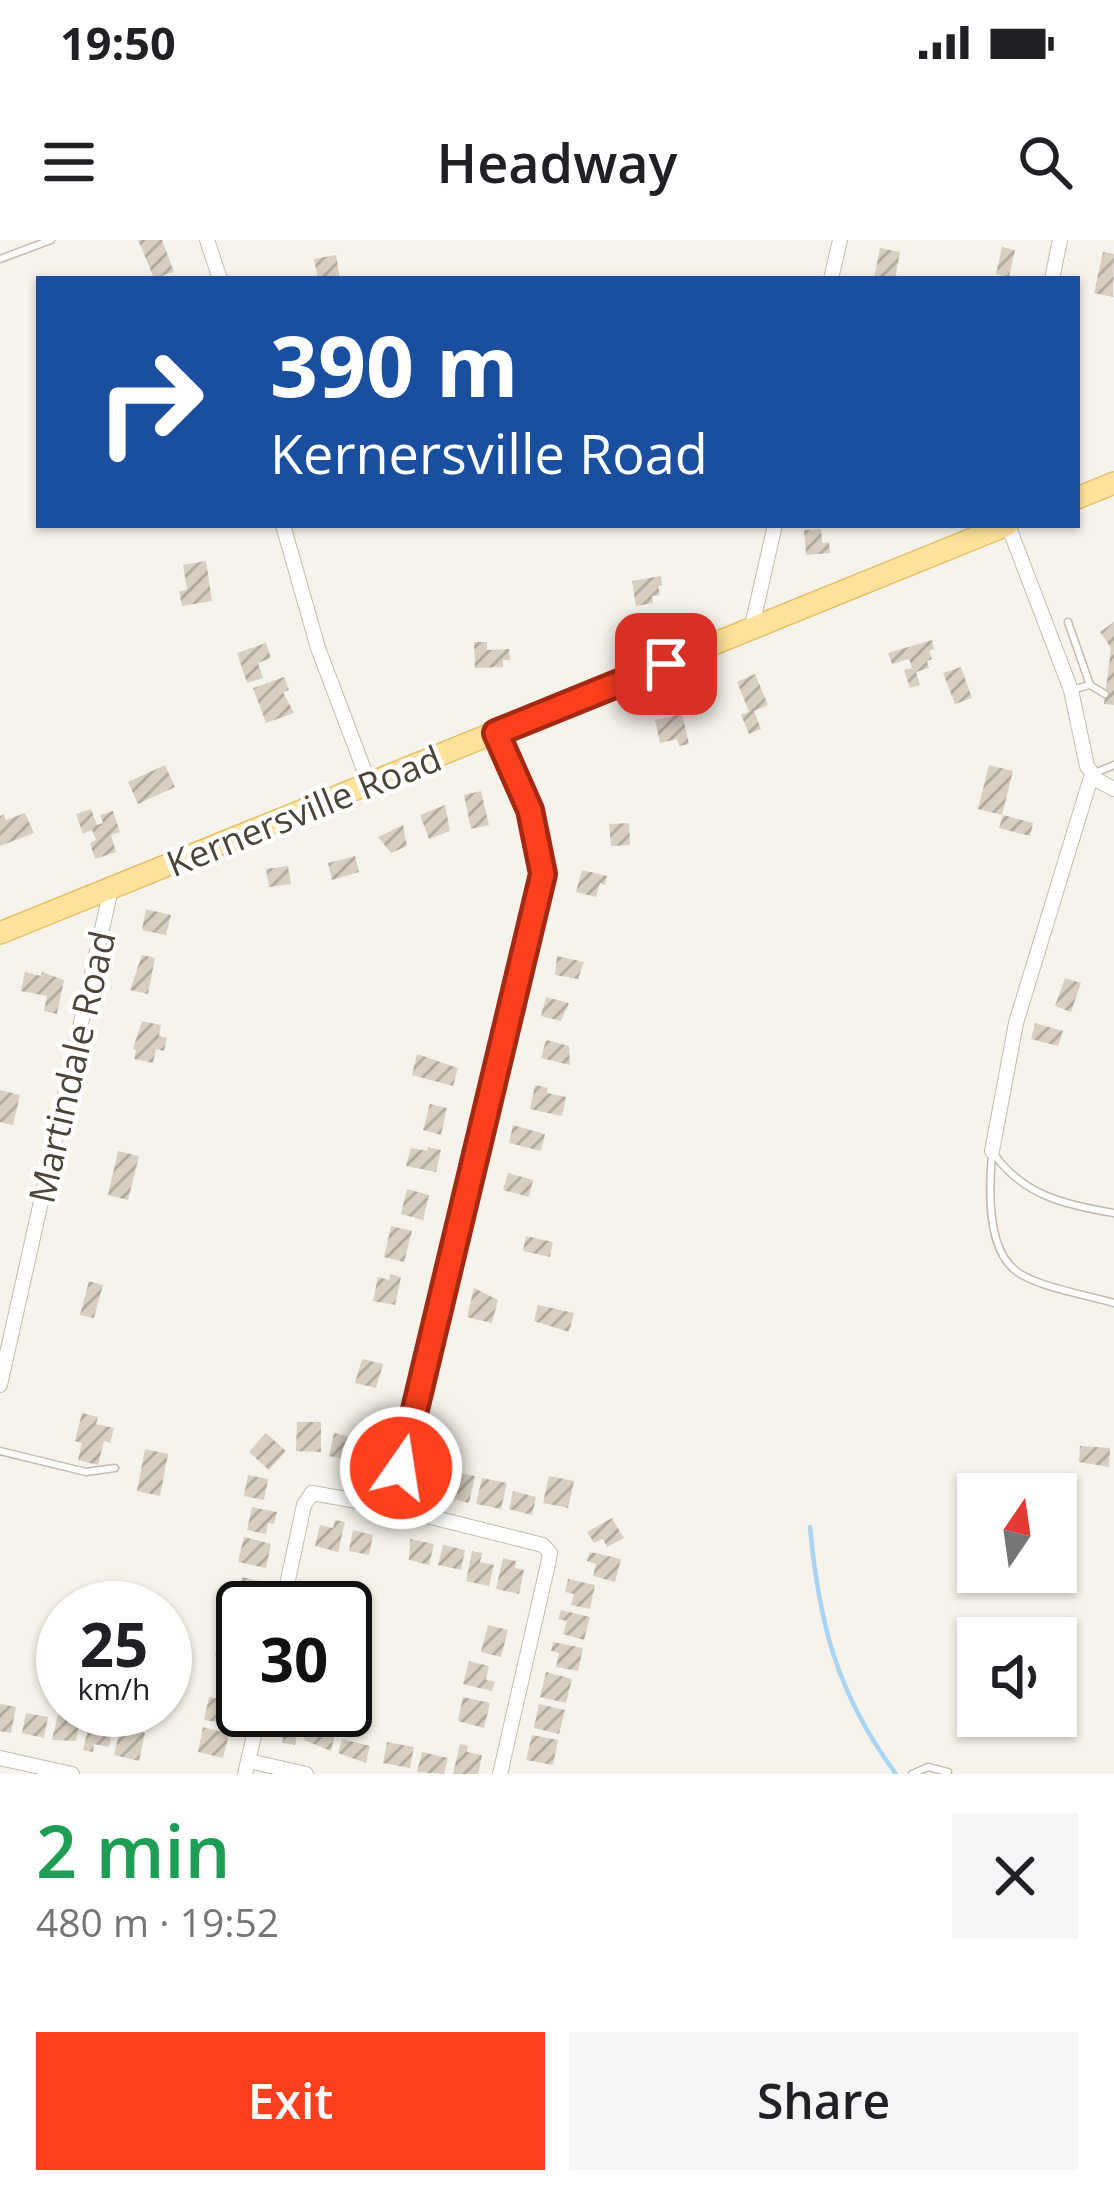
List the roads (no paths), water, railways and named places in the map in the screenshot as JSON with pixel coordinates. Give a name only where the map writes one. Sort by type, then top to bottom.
[{"type":"main road","points":[[1080,496],[1114,483]]},
{"type":"main road","name":"Kernersville Road","points":[[0,933],[1001,528]]},
{"type":"street","points":[[207,240],[219,276]]},
{"type":"street","points":[[832,276],[840,240]]},
{"type":"street","points":[[1053,276],[1060,240]]},
{"type":"street","points":[[285,528],[318,648],[368,783]]},
{"type":"street","points":[[751,630],[774,528]]},
{"type":"street","points":[[1009,528],[1071,690],[1084,756],[1092,774],[1114,789]]},
{"type":"street","points":[[392,1507],[543,874],[530,810],[496,733]]},
{"type":"street","points":[[992,1151],[1016,1023],[1092,774]]},
{"type":"street","name":"Martindale Road","points":[[0,1384],[111,889]]},
{"type":"street","points":[[288,1581],[304,1505],[312,1493],[533,1539],[550,1552],[500,1774]]},
{"type":"street","points":[[254,1737],[247,1767],[306,1774]]},
{"type":"street","points":[[0,1757],[72,1774]]},
{"type":"lane","points":[[0,260],[51,240]]},
{"type":"lane","points":[[1068,622],[1090,685],[1106,694]]},
{"type":"lane","points":[[1071,690],[1090,685]]},
{"type":"lane","points":[[1092,774],[1114,765]]},
{"type":"lane","points":[[992,1151],[1029,1190],[1063,1203],[1114,1213]]},
{"type":"lane","points":[[992,1151],[991,1195],[1006,1261],[1023,1276],[1114,1303]]},
{"type":"lane","points":[[0,1451],[79,1471],[116,1468]]},
{"type":"lane","points":[[912,1774],[928,1767],[948,1772]]},
{"type":"waterway","points":[[810,1527],[834,1657],[859,1715],[896,1774]]}]
